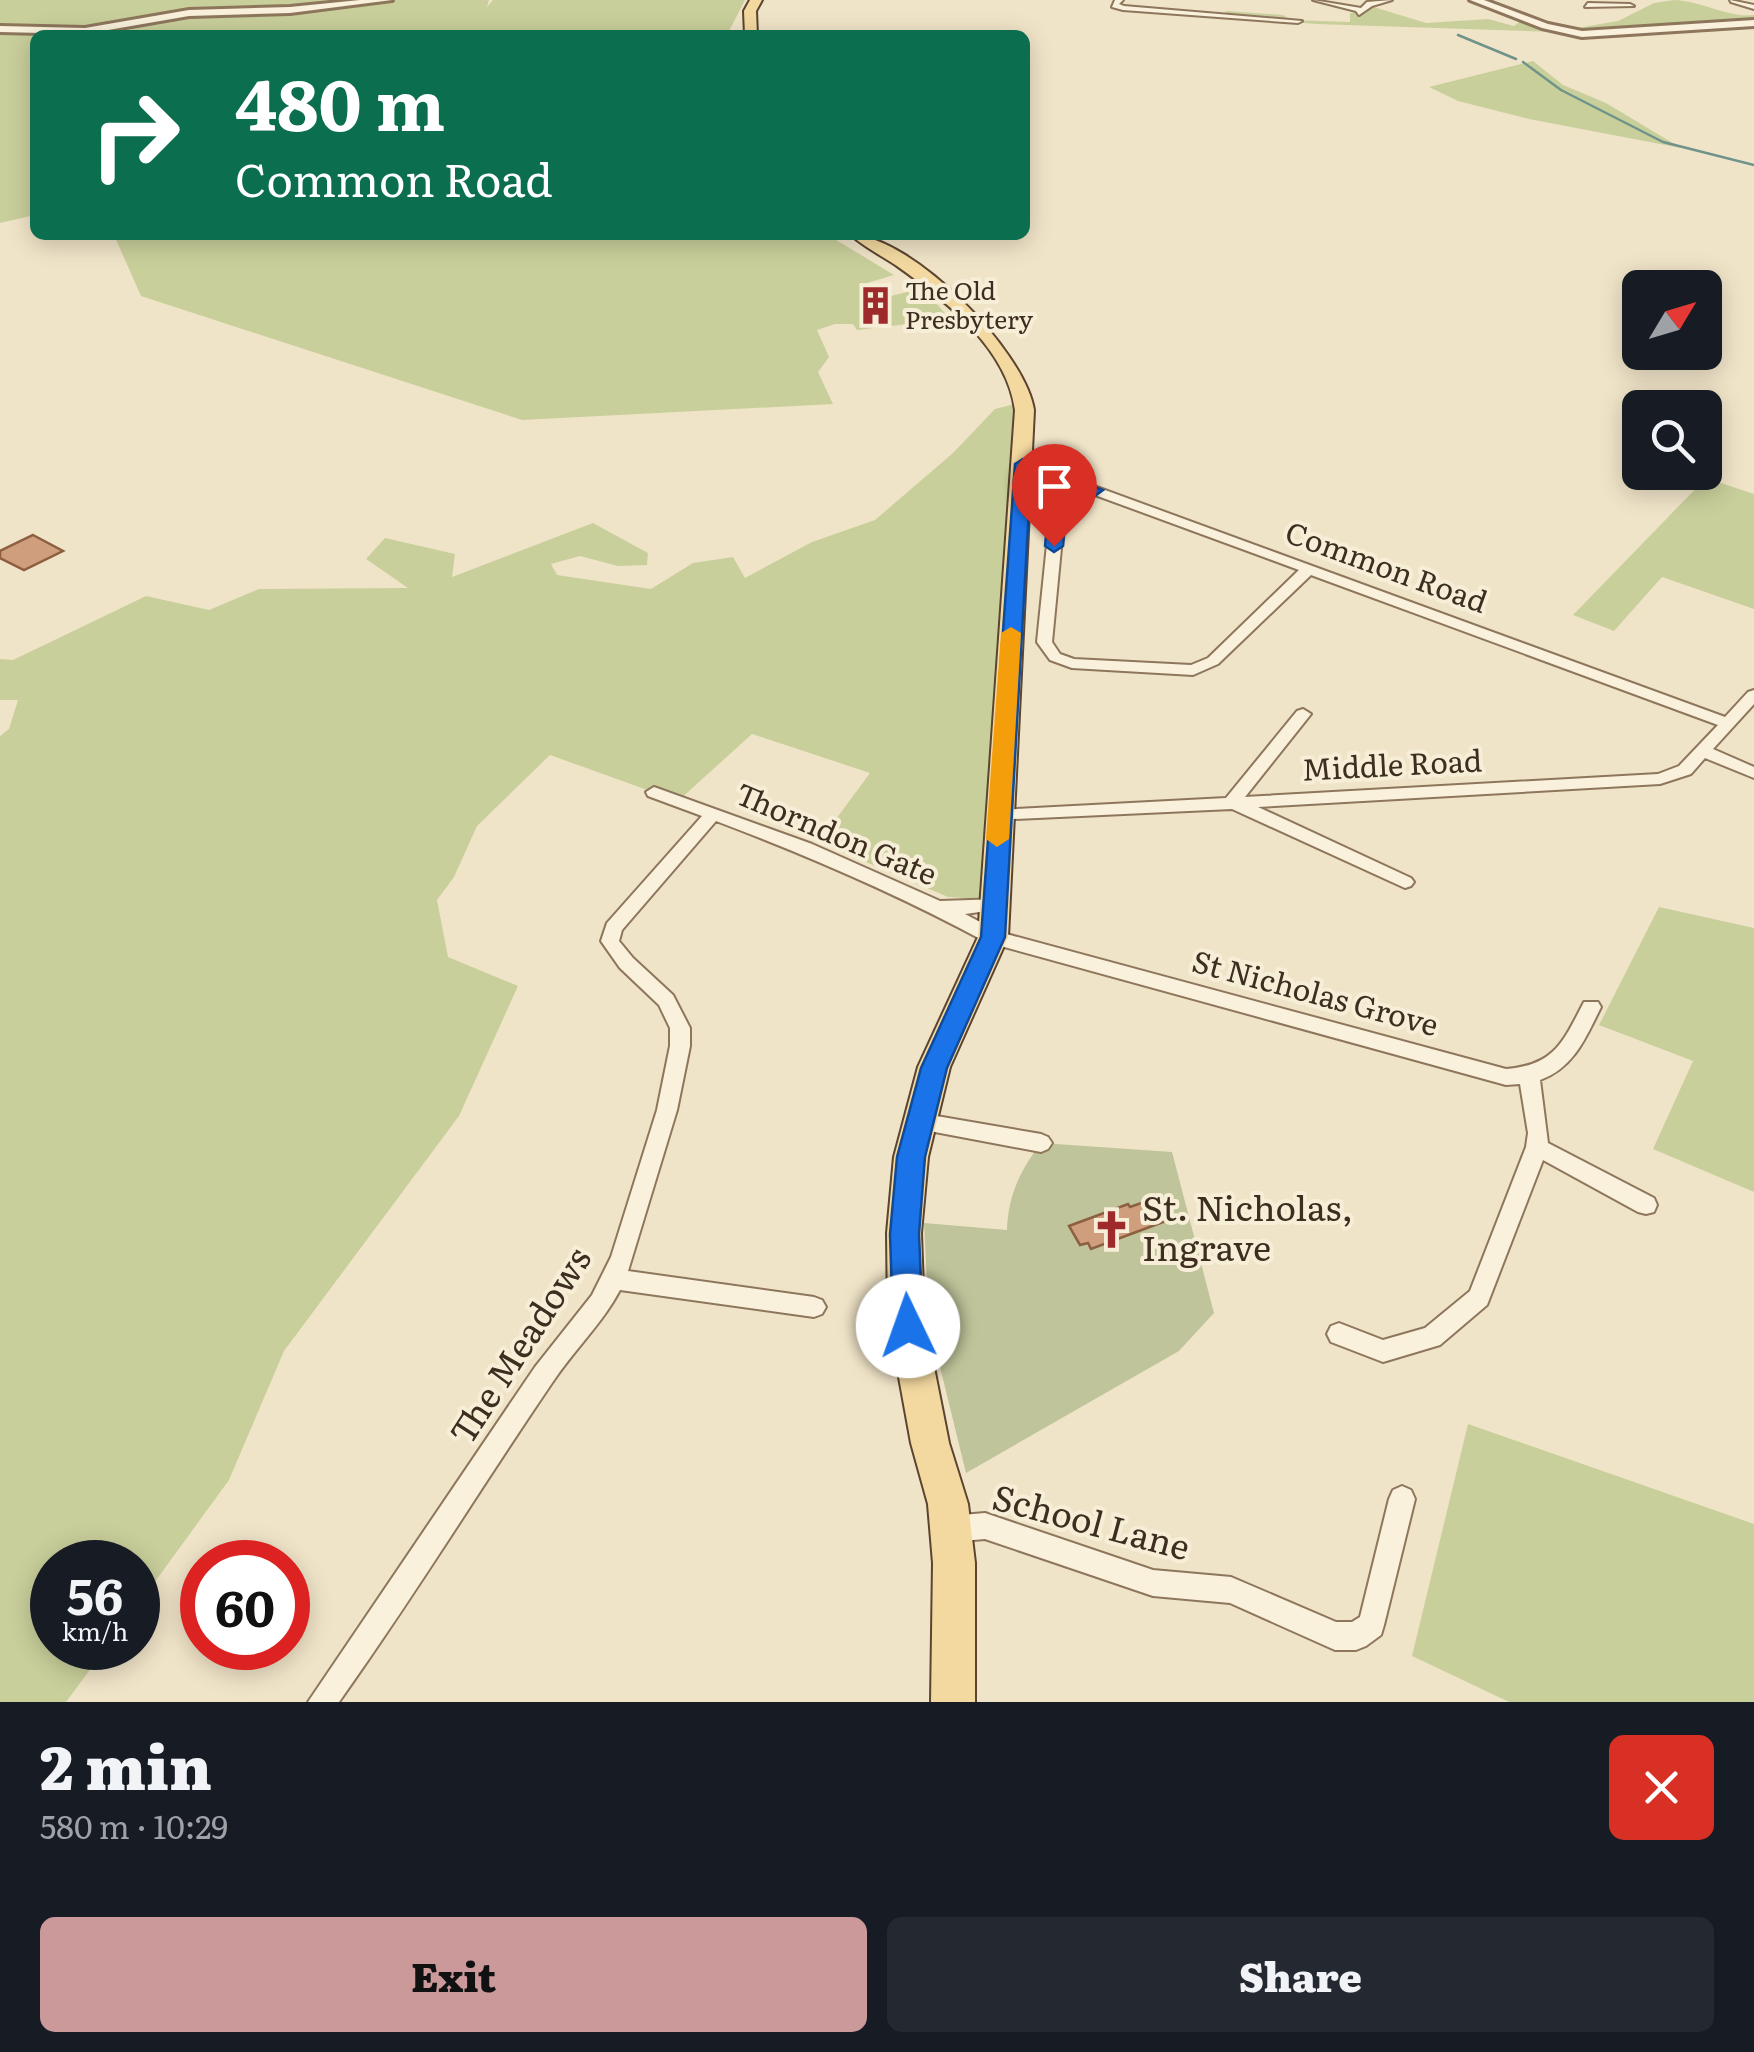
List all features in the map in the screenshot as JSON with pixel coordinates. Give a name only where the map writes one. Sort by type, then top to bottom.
[{"type":"main road","points":[[751,30],[750,12],[756,0]]},
{"type":"main road","points":[[868,240],[909,264],[948,295],[996,351],[1022,397],[1023,464],[993,937],[934,1068],[911,1157],[904,1234],[906,1317],[954,1563],[952,1702]]},
{"type":"street","points":[[95,30],[189,13],[290,10],[387,0]]},
{"type":"street","points":[[1317,0],[1388,12]]},
{"type":"street","points":[[1362,9],[1388,0]]},
{"type":"street","points":[[1475,0],[1546,26],[1600,35],[1754,23]]},
{"type":"street","points":[[1734,0],[1754,7]]},
{"type":"street","points":[[1115,4],[1293,20]]},
{"type":"street","points":[[1588,6],[1630,6]]},
{"type":"street","points":[[0,29],[30,30]]},
{"type":"street","name":"Common Road","points":[[1023,464],[1730,724]]},
{"type":"street","points":[[1094,490],[1057,515],[1044,642],[1055,657],[1072,663],[1193,670],[1212,661],[1308,570]]},
{"type":"street","name":"Middle Road","points":[[998,816],[1660,779],[1685,770],[1754,695]]},
{"type":"street","points":[[1303,714],[1232,802],[1405,882]]},
{"type":"street","points":[[1705,752],[1754,773]]},
{"type":"street","name":"Thorndon Gate","points":[[654,792],[806,848],[929,903],[993,937]]},
{"type":"street","name":"The Meadows","points":[[322,1702],[408,1585],[546,1370],[614,1279],[664,1126],[681,1032],[658,988],[616,953],[610,941],[614,928],[714,814]]},
{"type":"street","points":[[929,903],[955,909],[995,904]]},
{"type":"street","name":"St Nicholas Grove","points":[[993,937],[1506,1077],[1530,1076]]},
{"type":"street","points":[[1338,1334],[1383,1351],[1432,1336],[1479,1298],[1536,1148],[1538,1133],[1530,1076],[1551,1068],[1568,1052],[1591,1007]]},
{"type":"street","points":[[919,1121],[1041,1143]]},
{"type":"street","points":[[1536,1148],[1646,1205]]},
{"type":"street","points":[[614,1279],[814,1308]]},
{"type":"street","name":"School Lane","points":[[950,1529],[985,1526],[1154,1583],[1231,1590],[1334,1636],[1356,1636],[1371,1624],[1402,1499]]},
{"type":"green space","points":[[0,0],[489,0],[487,7],[493,0],[745,0],[730,30],[30,30],[30,216],[0,223]]},
{"type":"green space","points":[[1674,0],[1754,15],[1754,23],[1600,35],[1572,29],[1618,21],[1654,3]]},
{"type":"green space","points":[[1367,5],[1426,23],[1488,19],[1514,26],[1522,20],[1558,32],[1316,24],[1218,16],[1227,11],[1283,15],[1291,20],[1350,22],[1350,13],[1359,13]]},
{"type":"green space","points":[[1533,61],[1563,85],[1606,103],[1681,148],[1529,119],[1458,101],[1429,87]]},
{"type":"green space","points":[[116,240],[836,240],[894,275],[867,283],[887,297],[923,288],[956,326],[939,326],[933,321],[857,330],[853,324],[835,324],[817,330],[829,357],[818,372],[833,404],[522,420],[141,296]]},
{"type":"green space","points":[[1023,402],[995,900],[948,897],[819,842],[870,773],[752,734],[678,801],[550,755],[477,826],[454,877],[437,900],[448,957],[518,986],[459,1116],[284,1351],[229,1480],[185,1540],[180,1540],[180,1547],[160,1575],[160,1540],[30,1540],[30,1670],[90,1670],[66,1702],[0,1702],[0,736],[9,729],[18,700],[0,700],[0,659],[13,660],[146,596],[209,610],[259,589],[408,588],[366,559],[385,538],[455,554],[452,577],[593,523],[648,553],[647,565],[618,566],[580,556],[551,564],[557,575],[651,589],[693,563],[733,557],[745,578],[812,542],[875,520],[953,453],[995,409]]},
{"type":"green space","points":[[1722,483],[1754,494],[1754,609],[1662,577],[1614,631],[1573,615],[1694,490],[1722,490]]},
{"type":"green space","points":[[1659,907],[1754,928],[1754,1192],[1653,1149],[1693,1061],[1599,1025]]},
{"type":"green space","points":[[1041,1143],[1172,1152],[1214,1313],[1179,1351],[966,1473],[929,1322],[924,1223],[1007,1230],[1016,1184]]},
{"type":"green space","points":[[1468,1424],[1754,1524],[1754,1702],[1509,1702],[1412,1656]]},
{"type":"building","points":[[33,535],[63,551],[24,570],[0,558],[0,551]]},
{"type":"building","name":"St. Nicholas, Ingrave","points":[[1150,1200],[1163,1222],[1091,1249],[1088,1243],[1080,1245],[1069,1226],[1128,1204],[1130,1207]]},
{"type":"waterway","points":[[1458,35],[1516,59]]},
{"type":"waterway","points":[[1523,62],[1561,90],[1663,142],[1754,165]]},
{"type":"slow traffic","points":[[997,839],[1011,633]]},
{"type":"place","name":"The Old Presbytery","points":[[875,305]]},
{"type":"place","name":"St. Nicholas, Ingrave","points":[[1112,1229]]},
{"type":"route","points":[[908,1326],[904,1234],[911,1157],[934,1068],[993,937],[1023,464],[1094,490],[1057,515],[1054,546]]}]
